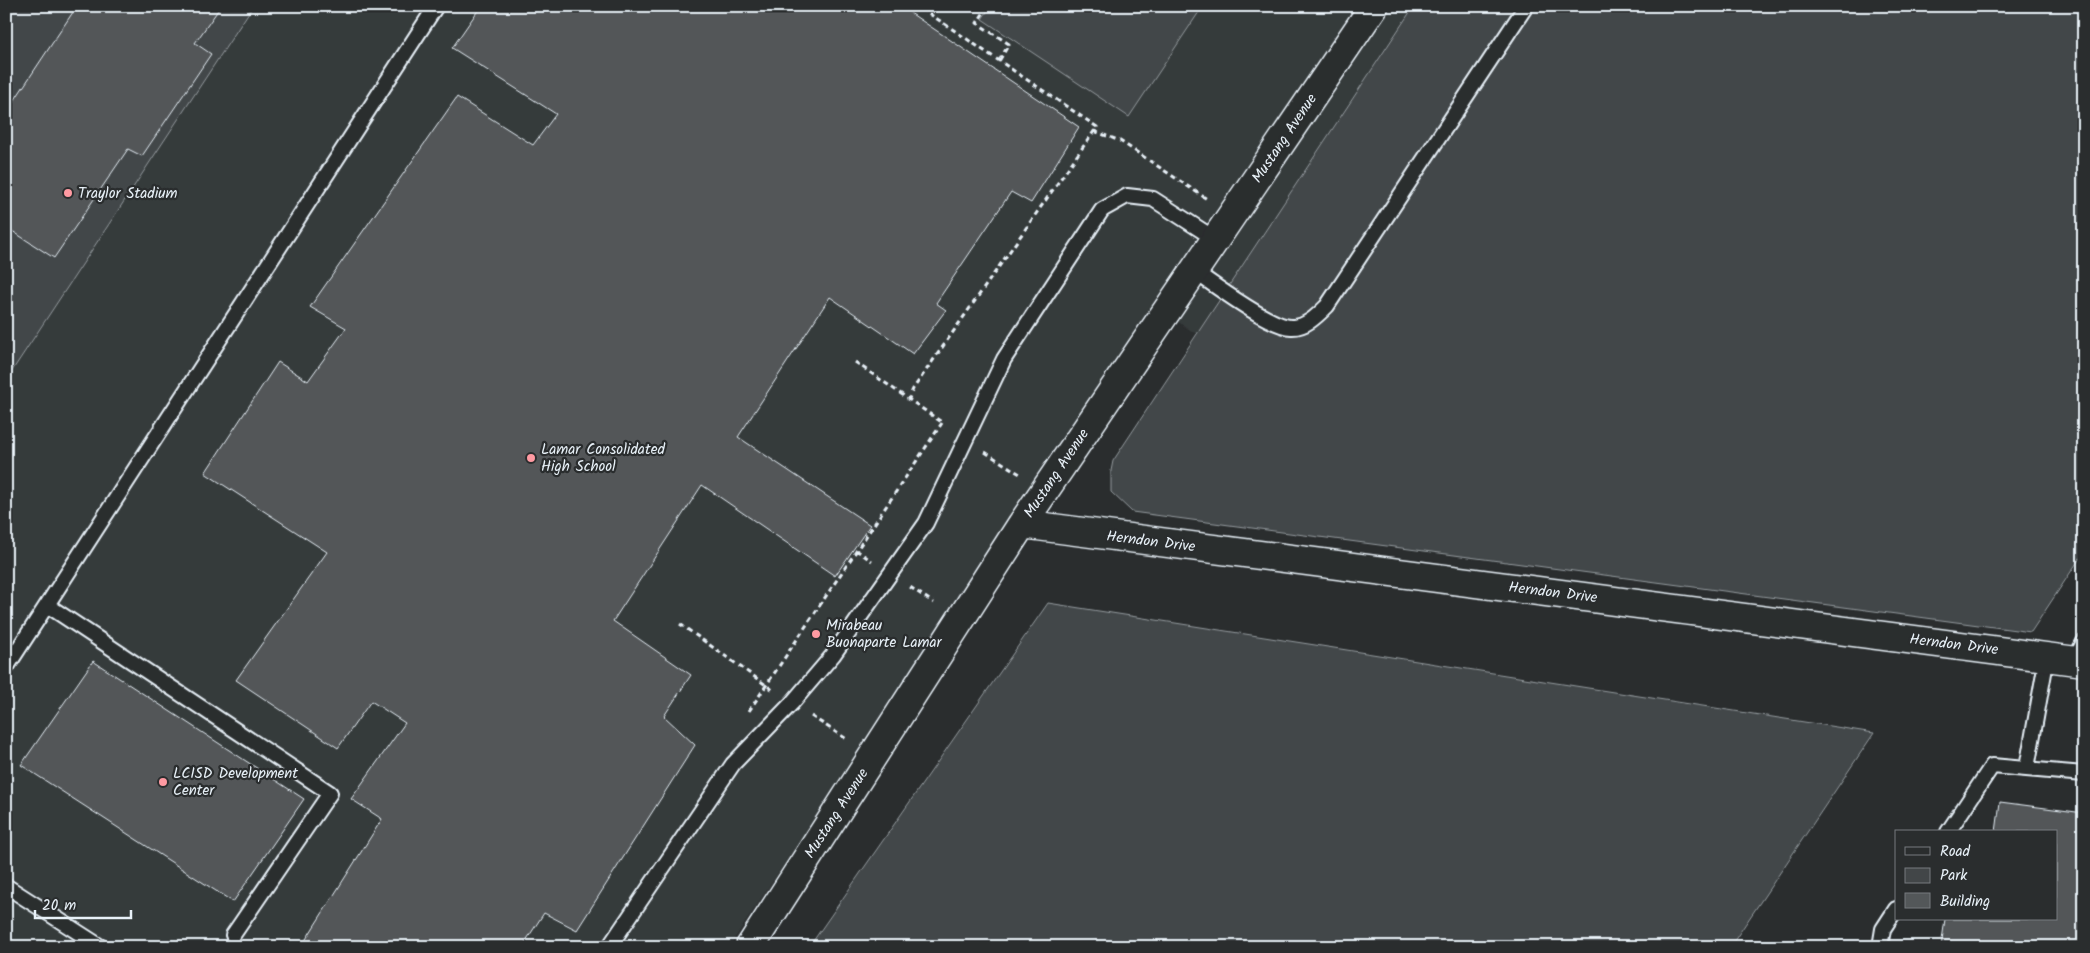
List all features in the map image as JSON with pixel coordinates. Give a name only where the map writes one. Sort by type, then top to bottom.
[{"type":"street","name":"Mustang Avenue","points":[[750,947],[1022,524],[1374,6]]},
{"type":"street","name":"Herndon Drive","points":[[1022,524],[2047,656],[2081,655]]},
{"type":"lane","points":[[6,668],[436,6]]},
{"type":"lane","points":[[1194,271],[1262,316],[1290,327],[1312,321],[1326,306],[1526,6]]},
{"type":"lane","points":[[609,947],[734,764],[792,703],[833,654],[926,522],[1004,359],[1102,210],[1127,196],[1154,199],[1215,239]]},
{"type":"lane","points":[[47,605],[330,793],[234,935]]},
{"type":"lane","points":[[2027,768],[2047,656]]},
{"type":"lane","points":[[1949,830],[1992,766],[2084,774]]},
{"type":"lane","points":[[6,886],[101,947]]},
{"type":"lane","points":[[1880,947],[1883,929],[1895,911]]},
{"type":"path","points":[[908,400],[913,389],[1097,127],[918,6]]},
{"type":"path","points":[[988,6],[977,23],[1009,44],[999,61]]},
{"type":"path","points":[[1094,132],[1120,141],[1232,215]]},
{"type":"path","points":[[744,718],[942,422]]},
{"type":"shaded area","name":"Lamar Consolidated High School","points":[[6,6],[2084,6],[1315,414],[1156,307],[729,947],[6,947]]},
{"type":"green space","name":"Traylor Stadium","points":[[6,6],[253,6],[6,380]]},
{"type":"green space","points":[[991,6],[1203,6],[1129,117],[982,19]]},
{"type":"green space","points":[[1414,6],[2084,6],[2084,552],[2031,632],[1132,512],[1111,492],[1113,461]]},
{"type":"green space","points":[[1048,603],[1874,733],[1730,947],[809,947]]},
{"type":"building","name":"Traylor Stadium","points":[[77,6],[221,6],[195,43],[211,54],[142,156],[128,149],[54,258],[6,227],[6,113]]},
{"type":"building","points":[[481,6],[900,6],[1079,127],[1031,203],[1011,192],[936,303],[946,310],[913,354],[830,297],[738,437],[870,525],[835,576],[702,485],[613,621],[691,675],[664,716],[695,745],[577,930],[544,913],[522,947],[301,947],[382,819],[351,799],[405,723],[371,701],[338,748],[236,680],[327,552],[205,473],[278,362],[308,381],[346,328],[310,307],[457,97],[533,145],[556,114],[452,48]]},
{"type":"building","name":"LCISD Development Center","points":[[93,661],[304,799],[233,902],[21,765]]},
{"type":"building","points":[[2000,802],[2084,813],[2084,947],[1941,947],[1945,920],[2058,920],[2058,830],[1996,830]]},
{"type":"place","name":"Traylor Stadium","points":[[68,193]]},
{"type":"place","name":"Lamar Consolidated High School","points":[[531,458]]},
{"type":"place","name":"Mirabeau Buonaparte Lamar","points":[[816,634]]},
{"type":"place","name":"LCISD Development Center","points":[[163,782]]}]
